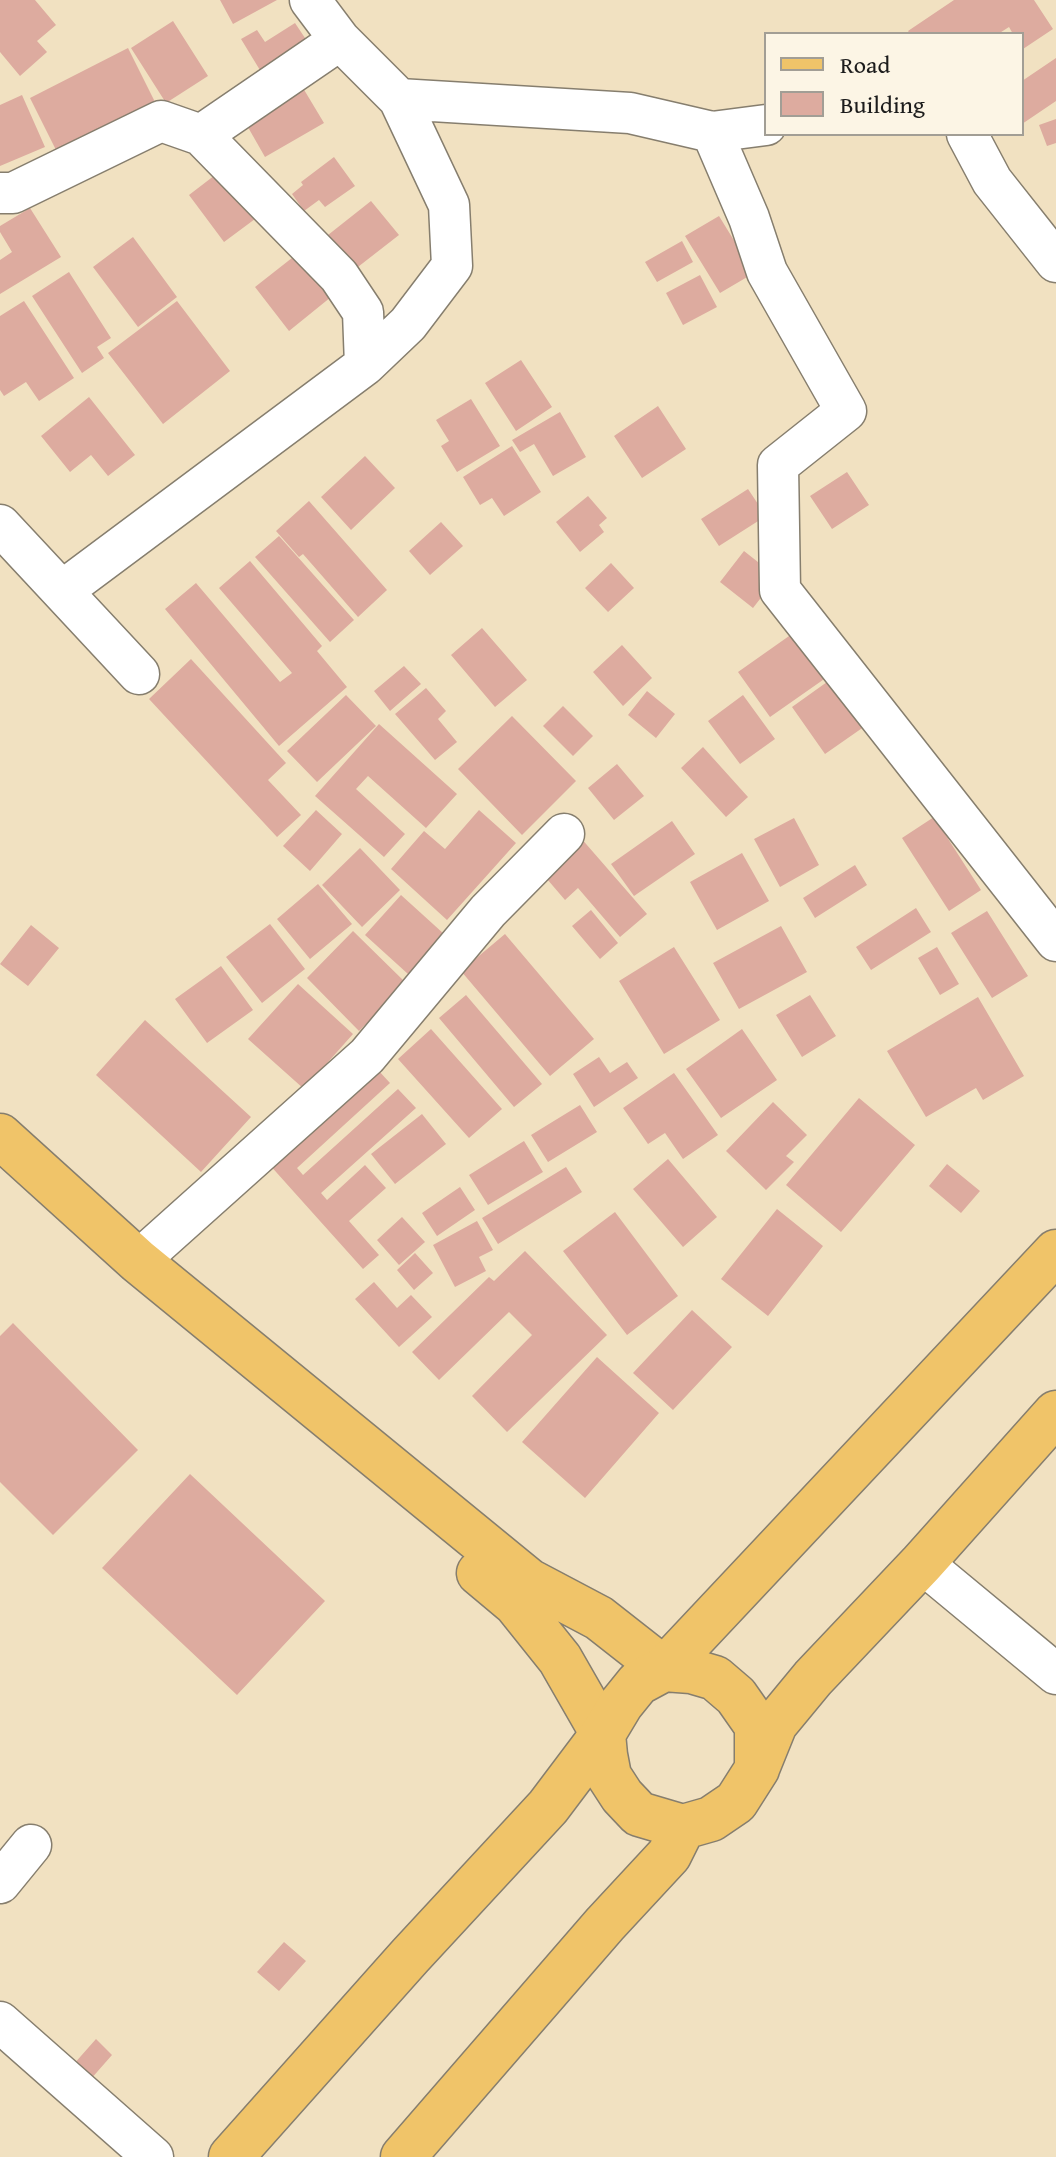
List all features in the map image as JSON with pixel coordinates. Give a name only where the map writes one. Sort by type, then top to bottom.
[{"type":"main road","points":[[0,1136],[138,1261],[529,1581],[599,1618],[664,1669],[691,1671],[715,1678],[736,1696],[757,1726],[757,1769]]},
{"type":"main road","points":[[0,1150],[516,1604],[560,1659],[603,1734],[609,1776],[622,1796],[639,1814],[683,1827],[711,1819],[736,1802],[757,1769],[775,1724],[813,1678],[922,1563],[1056,1413]]},
{"type":"main road","points":[[231,2157],[548,1807],[638,1683],[664,1669],[1056,1252]]},
{"type":"main road","points":[[403,2157],[605,1924],[669,1855],[683,1827]]},
{"type":"street","points":[[62,591],[365,365],[408,324],[452,266],[449,205],[399,99],[340,40],[310,0]]},
{"type":"street","points":[[201,135],[340,40]]},
{"type":"street","points":[[399,99],[630,113],[712,132],[764,125]]},
{"type":"street","points":[[0,193],[13,193],[161,121],[201,135],[339,276],[363,312],[365,365]]},
{"type":"street","points":[[712,132],[749,218],[767,272],[846,411],[778,465],[780,590],[1056,941]]},
{"type":"street","points":[[968,136],[992,181],[1056,262]]},
{"type":"street","points":[[0,525],[139,674]]},
{"type":"street","points":[[138,1261],[367,1056],[488,911],[564,834]]},
{"type":"street","points":[[922,1563],[1056,1674]]},
{"type":"street","points":[[0,1883],[31,1845]]},
{"type":"street","points":[[0,2022],[153,2157]]},
{"type":"building","points":[[0,0],[35,0],[56,25],[37,41],[47,52],[20,76],[0,52]]},
{"type":"building","points":[[220,0],[277,0],[233,24]]},
{"type":"building","points":[[954,0],[1034,0],[1053,29],[1024,48],[1024,32],[1012,32],[1009,27],[1001,32],[908,31]]},
{"type":"building","points":[[173,21],[208,76],[166,103],[131,48]]},
{"type":"building","points":[[295,23],[313,50],[266,80],[241,39],[257,30],[265,42]]},
{"type":"building","points":[[128,48],[159,110],[57,152],[30,98]]},
{"type":"building","points":[[1056,58],[1056,101],[1024,123],[1024,80]]},
{"type":"building","points":[[303,88],[324,123],[265,157],[245,122]]},
{"type":"building","points":[[22,95],[45,147],[0,166],[0,105]]},
{"type":"building","points":[[1056,119],[1056,143],[1047,146],[1039,125]]},
{"type":"building","points":[[334,157],[355,186],[325,207],[319,200],[304,211],[292,194],[303,185],[301,182]]},
{"type":"building","points":[[219,172],[255,219],[224,242],[189,195]]},
{"type":"building","points":[[371,201],[399,235],[354,270],[328,235]]},
{"type":"building","points":[[30,208],[61,257],[0,294],[0,260],[12,252],[0,232],[0,226]]},
{"type":"building","points":[[719,216],[754,273],[720,293],[685,236]]},
{"type":"building","points":[[133,237],[177,297],[138,327],[93,267]]},
{"type":"building","points":[[682,241],[693,262],[657,282],[645,262]]},
{"type":"building","points":[[297,254],[331,297],[289,331],[255,287]]},
{"type":"building","points":[[69,272],[111,338],[97,347],[104,358],[82,373],[32,296]]},
{"type":"building","points":[[700,275],[717,307],[683,325],[666,293]]},
{"type":"building","points":[[24,301],[74,378],[39,401],[26,382],[4,396],[0,390],[0,316]]},
{"type":"building","points":[[177,301],[230,371],[163,424],[108,353]]},
{"type":"building","points":[[521,360],[552,407],[516,431],[485,383]]},
{"type":"building","points":[[89,397],[135,455],[108,476],[91,455],[70,472],[41,436]]},
{"type":"building","points":[[471,399],[500,446],[457,472],[441,446],[449,441],[436,420]]},
{"type":"building","points":[[658,406],[686,449],[642,478],[614,436]]},
{"type":"building","points":[[560,412],[586,457],[553,476],[534,444],[520,452],[512,440]]},
{"type":"building","points":[[512,446],[541,492],[504,516],[492,498],[480,505],[463,477]]},
{"type":"building","points":[[365,456],[395,488],[351,530],[321,497]]},
{"type":"building","points":[[847,472],[869,505],[832,529],[810,496]]},
{"type":"building","points":[[748,489],[766,516],[719,546],[701,519]]},
{"type":"building","points":[[588,496],[607,518],[599,525],[604,532],[580,552],[556,522]]},
{"type":"building","points":[[309,501],[387,590],[358,617],[303,554],[299,557],[276,531]]},
{"type":"building","points":[[441,522],[463,546],[430,575],[409,551]]},
{"type":"building","points":[[279,536],[354,620],[330,642],[255,557]]},
{"type":"building","points":[[744,551],[777,577],[753,608],[720,582]]},
{"type":"building","points":[[250,561],[322,646],[317,651],[347,687],[279,746],[165,609],[196,583],[280,682],[292,673],[219,588]]},
{"type":"building","points":[[611,563],[634,588],[608,612],[585,588]]},
{"type":"building","points":[[482,628],[527,680],[495,707],[451,655]]},
{"type":"building","points":[[799,629],[830,675],[770,717],[738,672]]},
{"type":"building","points":[[622,645],[652,678],[623,706],[593,672]]},
{"type":"building","points":[[191,659],[286,763],[268,780],[301,815],[277,837],[149,699]]},
{"type":"building","points":[[404,666],[421,684],[390,711],[374,691]]},
{"type":"building","points":[[834,677],[868,724],[825,754],[792,707]]},
{"type":"building","points":[[426,688],[446,711],[438,719],[457,742],[435,760],[395,714]]},
{"type":"building","points":[[647,691],[675,714],[656,738],[628,715]]},
{"type":"building","points":[[346,695],[376,726],[317,782],[287,751]]},
{"type":"building","points":[[743,695],[775,739],[740,764],[708,721]]},
{"type":"building","points":[[563,706],[593,736],[573,756],[543,726]]},
{"type":"building","points":[[512,716],[576,781],[522,835],[458,769]]},
{"type":"building","points":[[379,724],[457,794],[426,828],[368,776],[356,789],[405,834],[384,857],[315,796]]},
{"type":"building","points":[[703,747],[748,797],[726,817],[681,768]]},
{"type":"building","points":[[617,764],[644,796],[614,820],[588,788]]},
{"type":"building","points":[[316,810],[342,834],[310,871],[283,846]]},
{"type":"building","points":[[479,810],[516,843],[447,920],[391,869],[424,831],[445,849]]},
{"type":"building","points":[[934,817],[981,890],[949,911],[902,838]]},
{"type":"building","points":[[794,818],[819,865],[780,887],[754,839]]},
{"type":"building","points":[[672,821],[695,854],[634,896],[611,864]]},
{"type":"building","points":[[580,837],[647,914],[620,937],[578,888],[565,900],[541,872]]},
{"type":"building","points":[[360,848],[400,890],[362,927],[322,885]]},
{"type":"building","points":[[742,853],[769,901],[717,930],[690,882]]},
{"type":"building","points":[[855,865],[867,885],[815,918],[803,898]]},
{"type":"building","points":[[318,884],[352,924],[310,959],[277,919]]},
{"type":"building","points":[[401,895],[444,934],[408,974],[365,935]]},
{"type":"building","points":[[916,908],[931,932],[871,970],[856,947]]},
{"type":"building","points":[[591,910],[618,943],[600,959],[572,926]]},
{"type":"building","points":[[987,911],[1028,976],[992,998],[951,933]]},
{"type":"building","points":[[270,924],[305,969],[262,1003],[226,957]]},
{"type":"building","points":[[31,925],[59,948],[28,986],[0,964]]},
{"type":"building","points":[[781,926],[807,972],[739,1009],[713,963]]},
{"type":"building","points":[[353,931],[406,983],[359,1031],[307,978]]},
{"type":"building","points":[[505,934],[594,1039],[550,1076],[461,971]]},
{"type":"building","points":[[674,947],[720,1020],[664,1054],[619,981]]},
{"type":"building","points":[[937,947],[959,984],[940,995],[918,958]]},
{"type":"building","points":[[221,966],[253,1010],[207,1043],[175,999]]},
{"type":"building","points":[[298,984],[353,1034],[304,1089],[248,1039]]},
{"type":"building","points":[[466,995],[542,1084],[514,1107],[439,1018]]},
{"type":"building","points":[[810,995],[836,1036],[802,1057],[776,1015]]},
{"type":"building","points":[[978,997],[1024,1076],[983,1100],[976,1088],[926,1117],[887,1051]]},
{"type":"building","points":[[145,1020],[251,1117],[201,1172],[96,1075]]},
{"type":"building","points":[[431,1029],[502,1109],[469,1138],[398,1059]]},
{"type":"building","points":[[742,1029],[777,1080],[721,1118],[686,1069]]},
{"type":"building","points":[[599,1057],[610,1073],[627,1062],[638,1078],[594,1107],[573,1074]]},
{"type":"building","points":[[378,1070],[390,1083],[297,1168],[303,1175],[398,1089],[416,1108],[321,1193],[327,1200],[365,1165],[386,1188],[349,1221],[379,1255],[363,1269],[268,1163]]},
{"type":"building","points":[[674,1073],[718,1135],[683,1159],[665,1133],[648,1144],[623,1108]]},
{"type":"building","points":[[859,1098],[915,1145],[841,1232],[786,1185]]},
{"type":"building","points":[[773,1102],[807,1135],[786,1156],[794,1162],[766,1190],[726,1151]]},
{"type":"building","points":[[580,1105],[597,1132],[548,1162],[531,1135]]},
{"type":"building","points":[[422,1114],[446,1144],[395,1184],[371,1154]]},
{"type":"building","points":[[524,1141],[543,1172],[488,1205],[469,1175]]},
{"type":"building","points":[[668,1159],[717,1217],[683,1247],[633,1189]]},
{"type":"building","points":[[947,1164],[980,1191],[961,1213],[929,1186]]},
{"type":"building","points":[[566,1167],[582,1192],[498,1244],[482,1218]]},
{"type":"building","points":[[460,1187],[475,1210],[437,1236],[422,1213]]},
{"type":"building","points":[[777,1209],[823,1246],[768,1316],[721,1279]]},
{"type":"building","points":[[615,1212],[678,1296],[627,1335],[563,1251]]},
{"type":"building","points":[[402,1217],[425,1242],[399,1265],[377,1240]]},
{"type":"building","points":[[477,1221],[493,1250],[479,1257],[486,1271],[455,1287],[433,1245]]},
{"type":"building","points":[[525,1251],[607,1335],[507,1432],[472,1396],[532,1335],[509,1312],[439,1380],[412,1352],[489,1277],[494,1281]]},
{"type":"building","points":[[415,1253],[433,1273],[414,1290],[397,1270]]},
{"type":"building","points":[[374,1282],[397,1308],[411,1295],[432,1317],[399,1347],[355,1299]]},
{"type":"building","points":[[692,1310],[732,1347],[673,1410],[633,1373]]},
{"type":"building","points":[[13,1323],[138,1450],[53,1535],[0,1482],[0,1336]]},
{"type":"building","points":[[597,1357],[659,1413],[585,1498],[522,1442]]},
{"type":"building","points":[[190,1474],[325,1601],[237,1695],[102,1568]]},
{"type":"building","points":[[284,1942],[306,1961],[279,1991],[257,1972]]},
{"type":"building","points":[[96,2039],[112,2055],[90,2080],[73,2065]]}]
